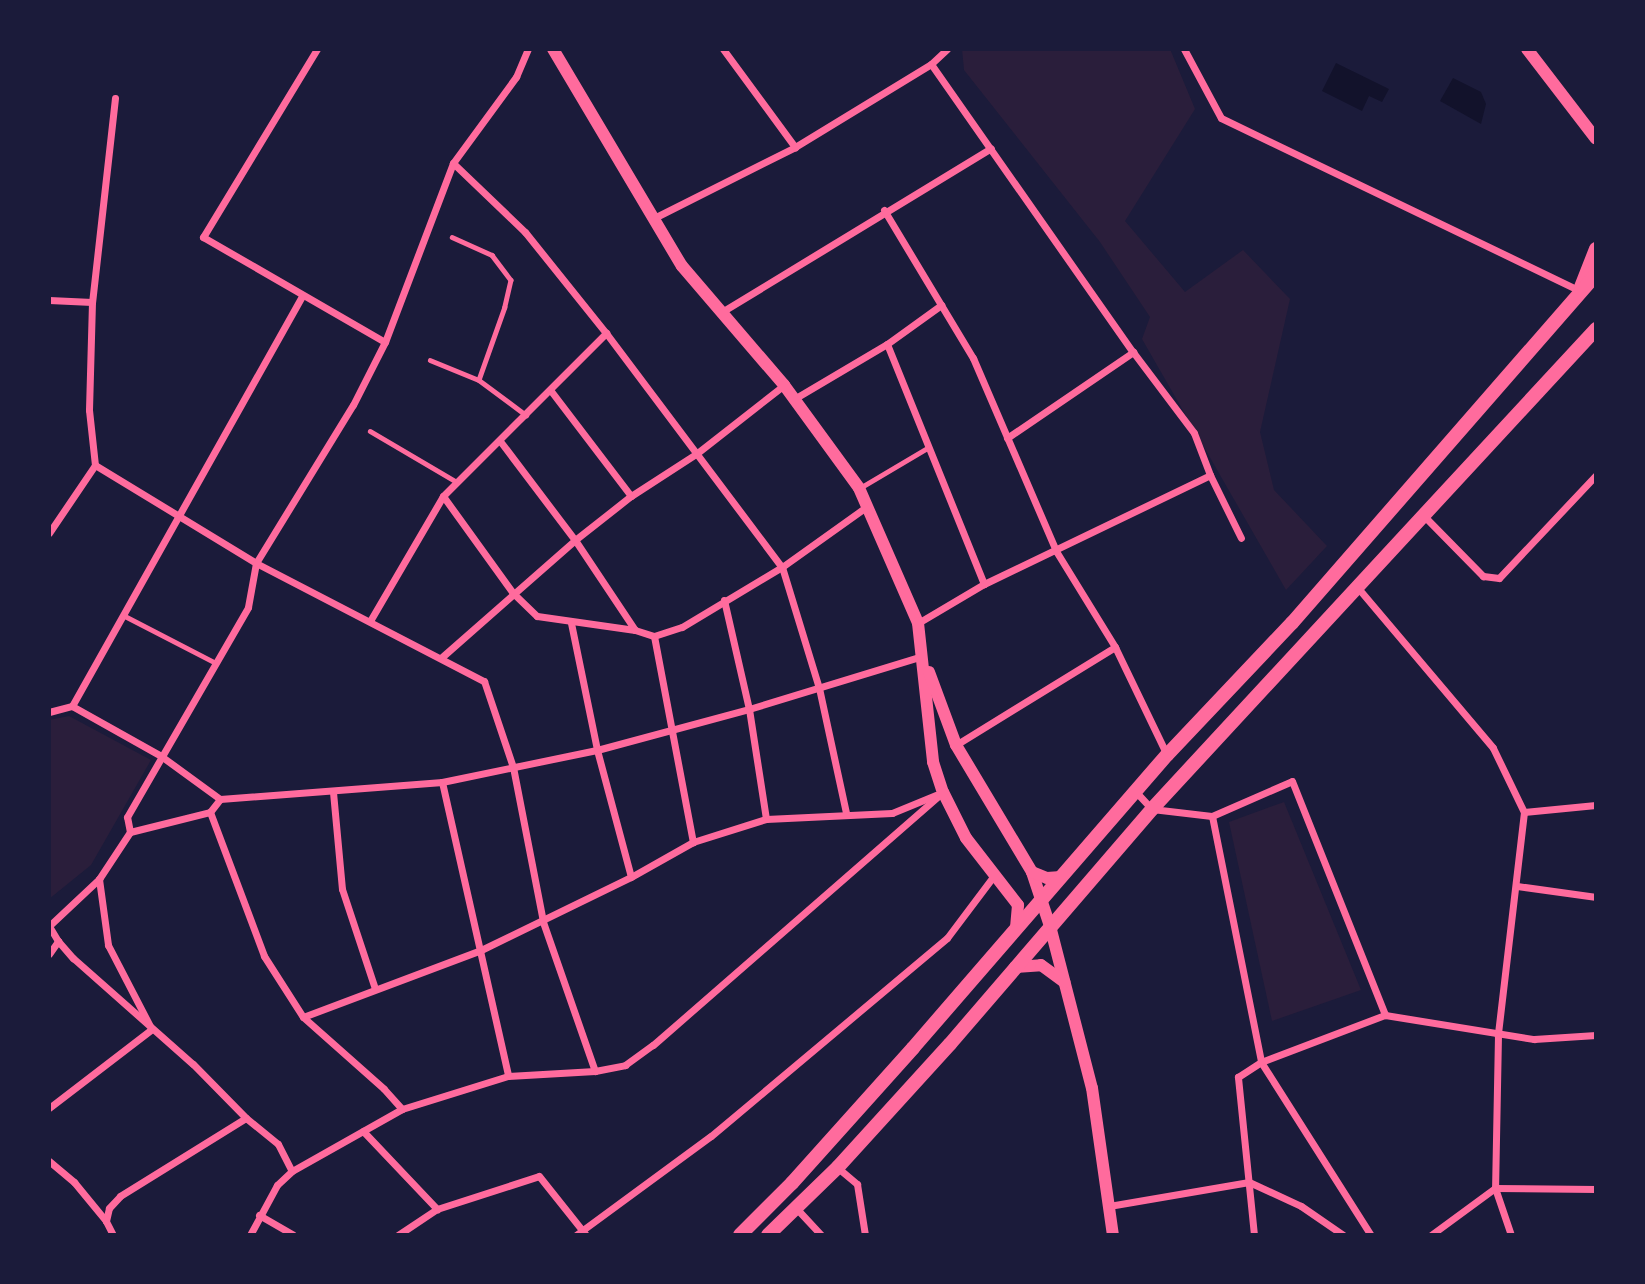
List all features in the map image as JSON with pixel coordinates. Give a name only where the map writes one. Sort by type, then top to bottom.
[{"type":"main road","points":[[553,49],[682,266],[784,385],[859,488],[918,623],[933,762],[943,792],[966,838],[995,874],[1034,907],[1050,926],[1091,1088],[1113,1235]]},
{"type":"main road","points":[[1527,49],[1596,139]]},
{"type":"main road","points":[[1580,291],[1596,249]]},
{"type":"main road","points":[[740,1235],[792,1183],[1167,755],[1292,623],[1596,275]]},
{"type":"main road","points":[[768,1235],[838,1167],[1153,809],[1596,329]]},
{"type":"main road","points":[[922,655],[956,745],[1032,872],[1034,907]]},
{"type":"main road","points":[[1032,872],[1047,878],[1061,877]]},
{"type":"main road","points":[[1034,907],[1069,903]]},
{"type":"main road","points":[[1015,967],[1041,965],[1064,982]]},
{"type":"street","points":[[317,49],[203,237],[385,342]]},
{"type":"street","points":[[130,832],[127,817],[248,607],[256,563],[353,405],[385,342],[453,163],[516,77],[528,49]]},
{"type":"street","points":[[723,49],[795,148]]},
{"type":"street","points":[[654,219],[795,148],[931,64],[946,49]]},
{"type":"street","points":[[1184,49],[1221,118],[1580,291]]},
{"type":"street","points":[[931,64],[1133,352],[1194,433],[1210,475],[1241,538]]},
{"type":"street","points":[[49,533],[94,465],[89,410],[92,302],[116,98]]},
{"type":"street","points":[[720,313],[990,148]]},
{"type":"street","points":[[453,163],[525,232],[606,333],[782,567],[819,688],[846,813]]},
{"type":"street","points":[[884,211],[973,358],[1056,551],[1115,647],[1167,755]]},
{"type":"street","points":[[72,706],[303,295]]},
{"type":"street","points":[[49,300],[92,302]]},
{"type":"street","points":[[794,399],[887,344],[941,304]]},
{"type":"street","points":[[370,621],[443,496],[551,391],[606,333]]},
{"type":"street","points":[[887,344],[984,584]]},
{"type":"street","points":[[1007,438],[1133,352]]},
{"type":"street","points":[[442,657],[575,540],[631,496],[696,454],[784,385]]},
{"type":"street","points":[[551,391],[631,496]]},
{"type":"street","points":[[500,441],[575,540],[635,630]]},
{"type":"street","points":[[94,465],[256,563],[484,681],[513,767],[543,922],[595,1071]]},
{"type":"street","points":[[1425,517],[1483,576],[1499,578],[1596,474]]},
{"type":"street","points":[[918,623],[984,584],[1210,475]]},
{"type":"street","points":[[443,496],[513,593],[537,616],[571,623],[635,630],[654,636],[682,627],[782,567],[866,508]]},
{"type":"street","points":[[1358,587],[1493,748],[1524,812],[1498,1035],[1495,1188],[1511,1235]]},
{"type":"street","points":[[723,600],[749,709],[766,819]]},
{"type":"street","points":[[571,623],[597,750],[631,877]]},
{"type":"street","points":[[654,636],[693,842]]},
{"type":"street","points":[[956,745],[1115,647]]},
{"type":"street","points":[[49,712],[72,706],[161,756],[220,799],[333,792],[362,786],[442,782],[597,750],[749,709],[922,655]]},
{"type":"street","points":[[1136,792],[1153,809],[1212,816],[1293,781],[1385,1016]]},
{"type":"street","points":[[442,782],[508,1076]]},
{"type":"street","points":[[333,792],[342,889],[374,989]]},
{"type":"street","points":[[303,1017],[481,950],[543,922],[693,842],[766,819],[846,813],[892,813],[943,792]]},
{"type":"street","points":[[250,1235],[277,1185],[292,1171],[402,1109],[508,1076],[595,1071],[625,1065],[653,1045],[943,792]]},
{"type":"street","points":[[220,799],[210,812],[130,832],[99,879],[49,926],[58,940],[193,1064],[246,1118],[278,1144],[292,1171]]},
{"type":"street","points":[[1524,812],[1596,805]]},
{"type":"street","points":[[210,812],[264,956],[303,1017],[384,1089],[402,1109]]},
{"type":"street","points":[[1212,816],[1261,1062],[1371,1235]]},
{"type":"street","points":[[402,1234],[437,1209],[539,1177],[582,1233],[710,1136],[947,938],[995,874]]},
{"type":"street","points":[[99,879],[108,945],[152,1029]]},
{"type":"street","points":[[1517,886],[1596,897]]},
{"type":"street","points":[[49,954],[58,940]]},
{"type":"street","points":[[1254,1235],[1238,1077],[1261,1062],[1385,1016],[1534,1039],[1596,1035]]},
{"type":"street","points":[[49,1108],[152,1029]]},
{"type":"street","points":[[106,1221],[109,1208],[120,1196],[246,1118]]},
{"type":"street","points":[[363,1131],[437,1209]]},
{"type":"street","points":[[49,1161],[74,1182],[106,1221],[113,1235]]},
{"type":"street","points":[[838,1167],[857,1184],[865,1235]]},
{"type":"street","points":[[1109,1206],[1249,1182],[1301,1206],[1343,1235]]},
{"type":"street","points":[[1432,1235],[1495,1188],[1596,1189]]},
{"type":"street","points":[[796,1208],[821,1235]]},
{"type":"street","points":[[259,1215],[293,1235]]},
{"type":"lane","points":[[452,237],[492,255],[511,280],[505,307],[479,380]]},
{"type":"lane","points":[[430,359],[479,380],[526,415]]},
{"type":"lane","points":[[370,431],[458,482]]},
{"type":"lane","points":[[859,488],[929,447]]},
{"type":"lane","points":[[123,615],[216,663]]},
{"type":"shaded area","points":[[962,49],[1170,49],[1195,109],[1125,221],[1185,292],[1243,250],[1290,299],[1260,432],[1274,490],[1327,546],[1286,590],[1142,339],[1150,317],[1100,242],[964,70]]},
{"type":"shaded area","points":[[1336,63],[1389,89],[1382,102],[1369,96],[1362,111],[1322,91]]},
{"type":"shaded area","points":[[1453,78],[1481,92],[1486,104],[1481,124],[1440,101]]},
{"type":"shaded area","points":[[69,716],[151,760],[91,865],[49,899],[49,720]]},
{"type":"shaded area","points":[[1284,802],[1361,990],[1272,1021],[1229,822]]}]
